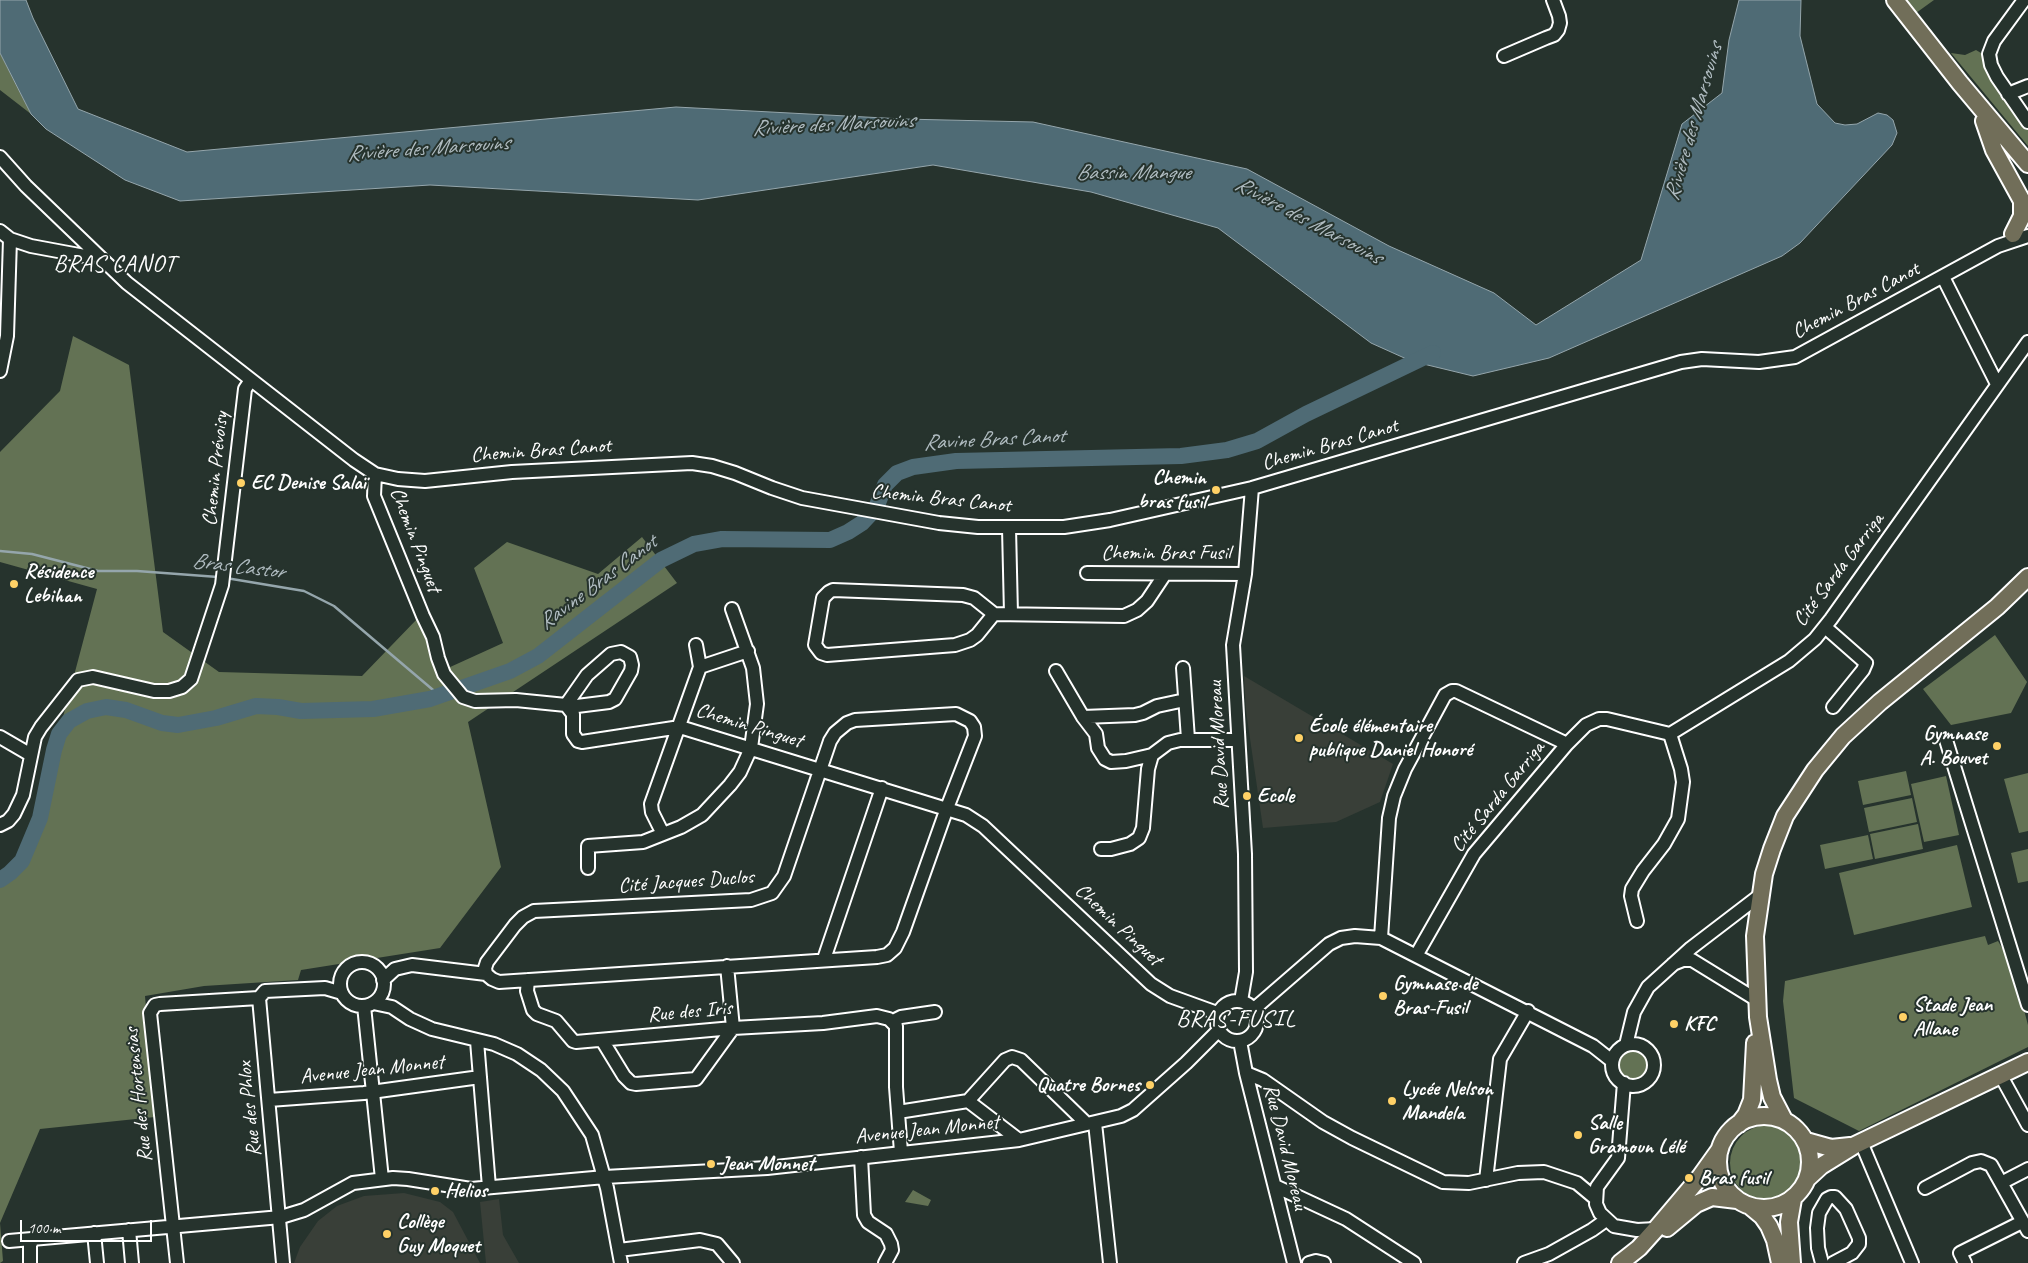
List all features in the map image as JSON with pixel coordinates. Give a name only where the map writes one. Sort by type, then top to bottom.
[{"type":"main road","points":[[1895,0],[1962,85],[2026,160]]},
{"type":"main road","points":[[1962,85],[2028,186]]},
{"type":"main road","points":[[1984,121],[1994,150],[2022,201],[2020,235]]},
{"type":"main road","points":[[1858,1144],[1831,1148],[1806,1141],[1784,1120],[1772,1098],[1758,1017],[1755,936],[1759,896],[1772,849],[1785,816],[1800,790],[1814,770],[1843,736],[1880,702],[1997,607],[2028,577]]},
{"type":"main road","points":[[1620,1263],[1639,1248],[1656,1229],[1700,1176],[1721,1147],[1727,1135],[1746,1115],[1752,1100],[1758,1017]]},
{"type":"main road","points":[[1639,1248],[1696,1204],[1712,1197],[1772,1208],[1783,1205],[1793,1199],[1808,1178],[1821,1166],[1858,1144],[2028,1062]]},
{"type":"main road","points":[[1738,1124],[1765,1116],[1784,1120]]},
{"type":"main road","points":[[1806,1141],[1809,1158],[1808,1178]]},
{"type":"main road","points":[[1721,1147],[1720,1173],[1728,1190],[1762,1216],[1788,1263]]},
{"type":"main road","points":[[1788,1263],[1789,1222],[1793,1199]]},
{"type":"street","points":[[1504,56],[1546,38],[1558,30],[1560,24],[1559,16],[1553,0]]},
{"type":"street","points":[[2024,0],[1994,41],[1990,54],[1991,65],[1996,77],[2028,122]]},
{"type":"street","points":[[2008,94],[2028,86]]},
{"type":"street","name":"Chemin Bras Canot","points":[[0,157],[26,186],[94,253],[158,308],[354,460],[375,474],[398,479],[425,481],[512,472],[692,463],[735,472],[788,494],[856,509],[939,523],[1009,528],[1064,526],[1110,520],[1252,488],[1681,362],[1702,359],[1758,362],[1795,357],[2020,235],[2028,226]]},
{"type":"street","points":[[0,371],[7,336],[5,235],[31,246],[90,257],[94,253]]},
{"type":"street","points":[[1943,277],[1997,384]]},
{"type":"street","name":"Cité Sarda Garriga","points":[[1417,954],[1474,854],[1567,744],[1586,725],[1599,719],[1607,719],[1670,734],[1789,662],[1815,639],[2028,342]]},
{"type":"street","name":"Chemin Prévoisy","points":[[31,755],[35,737],[41,727],[78,680],[93,677],[154,691],[169,691],[182,687],[191,679],[222,585],[245,389],[251,380]]},
{"type":"street","name":"Chemin Pinguet","points":[[375,474],[374,496],[433,637],[444,674],[463,697],[475,701],[516,700],[567,706],[573,714],[573,734],[578,741],[582,742],[680,727],[819,768],[966,815],[983,826],[1151,984],[1170,996],[1217,1014]]},
{"type":"street","name":"Rue David Moreau","points":[[1241,1000],[1246,972],[1245,854],[1233,645],[1245,574],[1252,488]]},
{"type":"street","points":[[1009,528],[1011,614]]},
{"type":"street","name":"Chemin Bras Fusil","points":[[1087,573],[1245,574]]},
{"type":"street","points":[[994,614],[977,635],[970,640],[955,645],[827,655],[818,650],[815,645],[823,598],[833,590],[963,595],[974,598],[994,614],[1124,616],[1137,610],[1147,601],[1165,574]]},
{"type":"street","points":[[588,868],[588,846],[643,842],[681,827],[695,819],[714,802],[730,786],[740,772],[751,748],[757,704],[753,668],[732,609]]},
{"type":"street","points":[[1825,627],[1866,663],[1863,670],[1833,707]]},
{"type":"street","points":[[663,834],[650,808],[700,667],[696,645]]},
{"type":"street","points":[[700,667],[748,651]]},
{"type":"street","points":[[621,652],[630,657],[631,671],[615,699],[609,702],[567,706],[587,675],[610,654],[621,652]]},
{"type":"street","points":[[1183,668],[1188,740]]},
{"type":"street","points":[[1056,671],[1083,717],[1096,734],[1098,748],[1105,759],[1111,762],[1152,755],[1168,744],[1188,740],[1238,740]]},
{"type":"street","name":"Cité Sarda Garriga","points":[[1382,938],[1389,818],[1394,796],[1405,769],[1445,695],[1452,690],[1456,691],[1567,744]]},
{"type":"street","points":[[1083,717],[1135,715],[1157,706],[1185,700]]},
{"type":"street","name":"Cité Jacques Duclos","points":[[956,714],[970,721],[974,727],[975,736],[946,808],[903,932],[895,948],[887,955],[499,982],[492,980],[486,974],[487,962],[515,925],[523,917],[534,911],[751,900],[772,893],[784,876],[819,768],[830,741],[835,733],[847,723],[855,720],[956,714]]},
{"type":"street","points":[[1637,921],[1631,896],[1632,889],[1642,871],[1664,844],[1678,819],[1683,782],[1670,734]]},
{"type":"street","points":[[0,737],[31,755],[26,785],[19,806],[8,821],[0,825]]},
{"type":"street","points":[[1946,740],[2028,1005]]},
{"type":"street","points":[[1101,849],[1111,849],[1130,844],[1139,838],[1143,828],[1148,769],[1152,755]]},
{"type":"street","points":[[824,960],[882,788]]},
{"type":"street","points":[[1593,1046],[1622,1047],[1639,1045],[1650,1052],[1653,1071],[1646,1081],[1629,1084],[1616,1076],[1613,1071],[1612,1061],[1622,1047],[1639,1000],[1648,987],[1691,948],[1759,896]]},
{"type":"street","points":[[1254,1009],[1330,944],[1341,938],[1355,936],[1382,938],[1528,1011],[1593,1046],[1612,1061]]},
{"type":"street","points":[[1673,964],[1683,960],[1692,960],[1757,1000]]},
{"type":"street","points":[[392,1007],[377,968],[367,963],[356,963],[346,968],[341,978],[342,993],[344,998],[353,1004],[392,1007],[410,1019],[432,1029],[494,1044],[517,1054],[541,1070],[563,1091],[592,1135],[605,1177],[621,1263]]},
{"type":"street","name":"Cité Jacques Duclos","points":[[377,968],[395,969],[412,965],[486,974]]},
{"type":"street","points":[[602,1040],[624,1076],[631,1083],[696,1079],[733,1028],[727,966]]},
{"type":"street","points":[[382,1179],[372,1092],[369,1004],[395,969]]},
{"type":"street","points":[[325,988],[341,978]]},
{"type":"street","name":"Rue des Iris","points":[[528,980],[530,1001],[537,1014],[556,1021],[573,1041],[823,1023],[877,1016],[884,1017],[892,1022]]},
{"type":"street","points":[[259,998],[265,991],[325,988],[342,993]]},
{"type":"street","name":"Rue des Phlox","points":[[259,998],[283,1263]]},
{"type":"street","name":"Rue des Hortensias","points":[[173,1227],[150,1013],[156,1005],[160,1004],[259,998]]},
{"type":"street","points":[[1241,1000],[1254,1009],[1257,1018],[1256,1028],[1247,1039],[1231,1041],[1225,1038],[1218,1030],[1216,1023],[1217,1014],[1226,1003],[1241,1000]]},
{"type":"street","points":[[1486,1180],[1500,1059],[1528,1011]]},
{"type":"street","points":[[901,1152],[896,1026],[892,1022],[900,1016],[935,1012]]},
{"type":"street","points":[[1632,1023],[1639,1045]]},
{"type":"street","name":"Avenue Jean Monnet","points":[[9,1241],[280,1217],[304,1210],[353,1183],[382,1179],[408,1178],[471,1189],[605,1177],[767,1168],[1019,1140],[1121,1116],[1133,1110],[1186,1063],[1218,1030]]},
{"type":"street","points":[[477,1041],[489,1187]]},
{"type":"street","name":"Rue David Moreau","points":[[1240,1041],[1246,1073],[1294,1263]]},
{"type":"street","points":[[898,1112],[968,1101],[1005,1060],[1012,1057],[1021,1060],[1091,1123],[1110,1263]]},
{"type":"street","points":[[1246,1073],[1263,1080],[1324,1122],[1375,1151],[1443,1182],[1456,1183],[1486,1180],[1518,1173],[1544,1172],[1576,1184],[1595,1198]]},
{"type":"street","points":[[2001,1076],[2028,1126]]},
{"type":"street","name":"Avenue Jean Monnet","points":[[269,1100],[372,1092],[480,1077]]},
{"type":"street","points":[[1629,1084],[1624,1098],[1618,1158],[1597,1187],[1595,1198],[1600,1213],[1614,1226],[1636,1230],[1656,1229]]},
{"type":"street","points":[[968,1101],[1019,1140]]},
{"type":"street","points":[[1858,1144],[1912,1263]]},
{"type":"street","points":[[861,1157],[864,1215],[868,1222],[886,1234],[891,1244],[892,1250],[886,1263]]},
{"type":"street","points":[[1925,1188],[1972,1163],[1981,1161],[1991,1164],[2025,1226],[1962,1258]]},
{"type":"street","points":[[2001,1183],[2028,1169]]},
{"type":"street","points":[[1275,1186],[1346,1219],[1414,1263]]},
{"type":"street","points":[[1822,1263],[1818,1248],[1817,1228],[1819,1213],[1827,1199],[1835,1197],[1846,1209],[1859,1238],[1859,1244],[1852,1254],[1833,1263]]},
{"type":"street","points":[[1524,1263],[1549,1254],[1606,1220]]},
{"type":"street","points":[[173,1227],[177,1263]]},
{"type":"street","points":[[129,1230],[132,1263]]},
{"type":"street","points":[[94,1233],[97,1263]]},
{"type":"street","points":[[30,1263],[30,1244],[35,1238]]},
{"type":"street","points":[[619,1250],[700,1240],[717,1244],[733,1263]]},
{"type":"street","points":[[1309,1263],[1324,1263]]},
{"type":"shaded area","name":"École élémentaire publique Daniel Honoré","points":[[1244,676],[1393,764],[1380,802],[1336,822],[1263,828],[1246,711]]},
{"type":"shaded area","name":"Collège Guy Moquet","points":[[404,1193],[440,1202],[453,1212],[480,1263],[294,1263],[300,1247],[318,1221],[337,1206],[364,1196]]},
{"type":"shaded area","name":"Collège Guy Moquet","points":[[499,1199],[503,1235],[519,1263],[486,1263],[480,1202]]},
{"type":"green space","points":[[1907,0],[1934,0],[1916,13]]},
{"type":"green space","points":[[1976,50],[1981,53],[1989,73],[2028,128],[2028,146],[1951,53],[1965,55]]},
{"type":"green space","points":[[0,53],[1,55],[31,114],[0,90]]},
{"type":"green space","points":[[73,336],[129,365],[163,632],[219,672],[362,676],[419,617],[448,668],[503,643],[474,568],[507,542],[598,574],[642,537],[677,583],[468,722],[501,867],[440,948],[301,970],[298,980],[204,986],[145,996],[155,1117],[40,1129],[0,1223],[0,872],[12,866],[42,796],[97,589],[0,562],[0,452],[60,391]]},
{"type":"green space","points":[[1995,635],[2027,682],[2011,713],[1951,725],[1923,689]]},
{"type":"green space","points":[[1906,771],[1911,795],[1863,805],[1858,781]]},
{"type":"green space","points":[[2028,773],[2028,831],[2019,833],[2004,779]]},
{"type":"green space","points":[[1946,776],[1959,835],[1924,842],[1911,784]]},
{"type":"green space","points":[[1912,798],[1917,822],[1869,832],[1864,808]]},
{"type":"green space","points":[[1918,824],[1923,849],[1875,859],[1870,834]]},
{"type":"green space","points":[[1868,835],[1873,859],[1825,869],[1820,845]]},
{"type":"green space","points":[[1957,845],[1972,907],[1854,935],[1839,873]]},
{"type":"green space","points":[[2028,849],[2028,881],[2018,883],[2011,853]]},
{"type":"green space","points":[[1985,936],[1988,945],[1998,941],[2012,965],[2028,1025],[2028,1047],[1859,1131],[1794,1098],[1783,1001],[1785,981]]},
{"type":"green space","points":[[1632,1049],[1638,1050],[1643,1054],[1647,1059],[1647,1071],[1643,1076],[1638,1080],[1632,1081],[1626,1080],[1621,1076],[1617,1071],[1616,1065],[1617,1059],[1621,1054],[1626,1050]]},
{"type":"green space","points":[[1768,1125],[1782,1128],[1795,1136],[1803,1149],[1806,1163],[1803,1177],[1795,1190],[1782,1198],[1768,1201],[1754,1198],[1741,1190],[1733,1177],[1730,1163],[1733,1149],[1741,1136],[1754,1128]]},
{"type":"green space","points":[[913,1190],[931,1200],[928,1206],[905,1202]]},
{"type":"green space","points":[[0,1223],[3,1261],[0,1263]]},
{"type":"water","points":[[0,0],[26,0],[78,109],[187,152],[676,107],[903,119],[1033,122],[1247,169],[1389,246],[1494,293],[1536,325],[1641,260],[1682,124],[1722,93],[1729,40],[1739,0],[1801,0],[1800,36],[1817,104],[1835,123],[1845,125],[1857,124],[1878,113],[1887,115],[1893,120],[1897,133],[1892,145],[1800,243],[1782,256],[1549,358],[1473,376],[1411,361],[1371,343],[1218,228],[1091,192],[933,165],[698,200],[430,185],[180,201],[125,180],[46,129],[31,114],[0,53]]},
{"type":"waterway","name":"Ravine Bras Canot","points":[[0,880],[22,861],[40,818],[59,734],[69,721],[87,711],[106,707],[126,710],[162,723],[178,725],[216,718],[256,706],[301,711],[373,709],[430,699],[510,671],[538,656],[661,560],[694,544],[722,539],[830,540],[848,532],[862,523],[876,508],[885,485],[897,473],[913,467],[956,461],[1181,456],[1227,450],[1257,441],[1306,414],[1433,353]]},
{"type":"waterway","name":"Bras Castor","points":[[0,551],[32,554],[98,571],[137,571],[218,577]]},
{"type":"waterway","name":"Bras Castor","points":[[226,578],[304,591],[334,606],[439,695]]},
{"type":"place","name":"EC Denise Salaï","points":[[241,483]]},
{"type":"place","name":"Chemin bras fusil","points":[[1216,490]]},
{"type":"place","name":"Résidence Lebihan","points":[[14,584]]},
{"type":"place","name":"École élémentaire publique Daniel Honoré","points":[[1299,738]]},
{"type":"place","name":"Gymnase A. Bouvet","points":[[1997,746]]},
{"type":"place","name":"Ecole","points":[[1247,796]]},
{"type":"place","name":"Gymnase de Bras-Fusil","points":[[1383,996]]},
{"type":"place","name":"Stade Jean Allane","points":[[1903,1017]]},
{"type":"place","name":"KFC","points":[[1674,1024]]},
{"type":"place","name":"Quatre Bornes","points":[[1150,1085]]},
{"type":"place","name":"Lycée Nelson Mandela","points":[[1392,1101]]},
{"type":"place","name":"Salle Gramoun Lélé","points":[[1578,1135]]},
{"type":"place","name":"Jean Monnet","points":[[711,1164]]},
{"type":"place","name":"Bras fusil","points":[[1689,1178]]},
{"type":"place","name":"Helios","points":[[435,1191]]},
{"type":"place","name":"Collège Guy Moquet","points":[[387,1234]]},
{"type":"district","name":"BRAS CANOT","points":[[115,265]]},
{"type":"district","name":"BRAS-FUSIL","points":[[1236,1020]]},
{"type":"water label","name":"Rivière des Marsouins","points":[[1694,122]]},
{"type":"water label","name":"Rivière des Marsouins","points":[[833,125]]},
{"type":"water label","name":"Rivière des Marsouins","points":[[428,149]]},
{"type":"water label","name":"Bassin Mangue","points":[[1133,173]]},
{"type":"water label","name":"Rivière des Marsouins","points":[[1308,221]]}]
